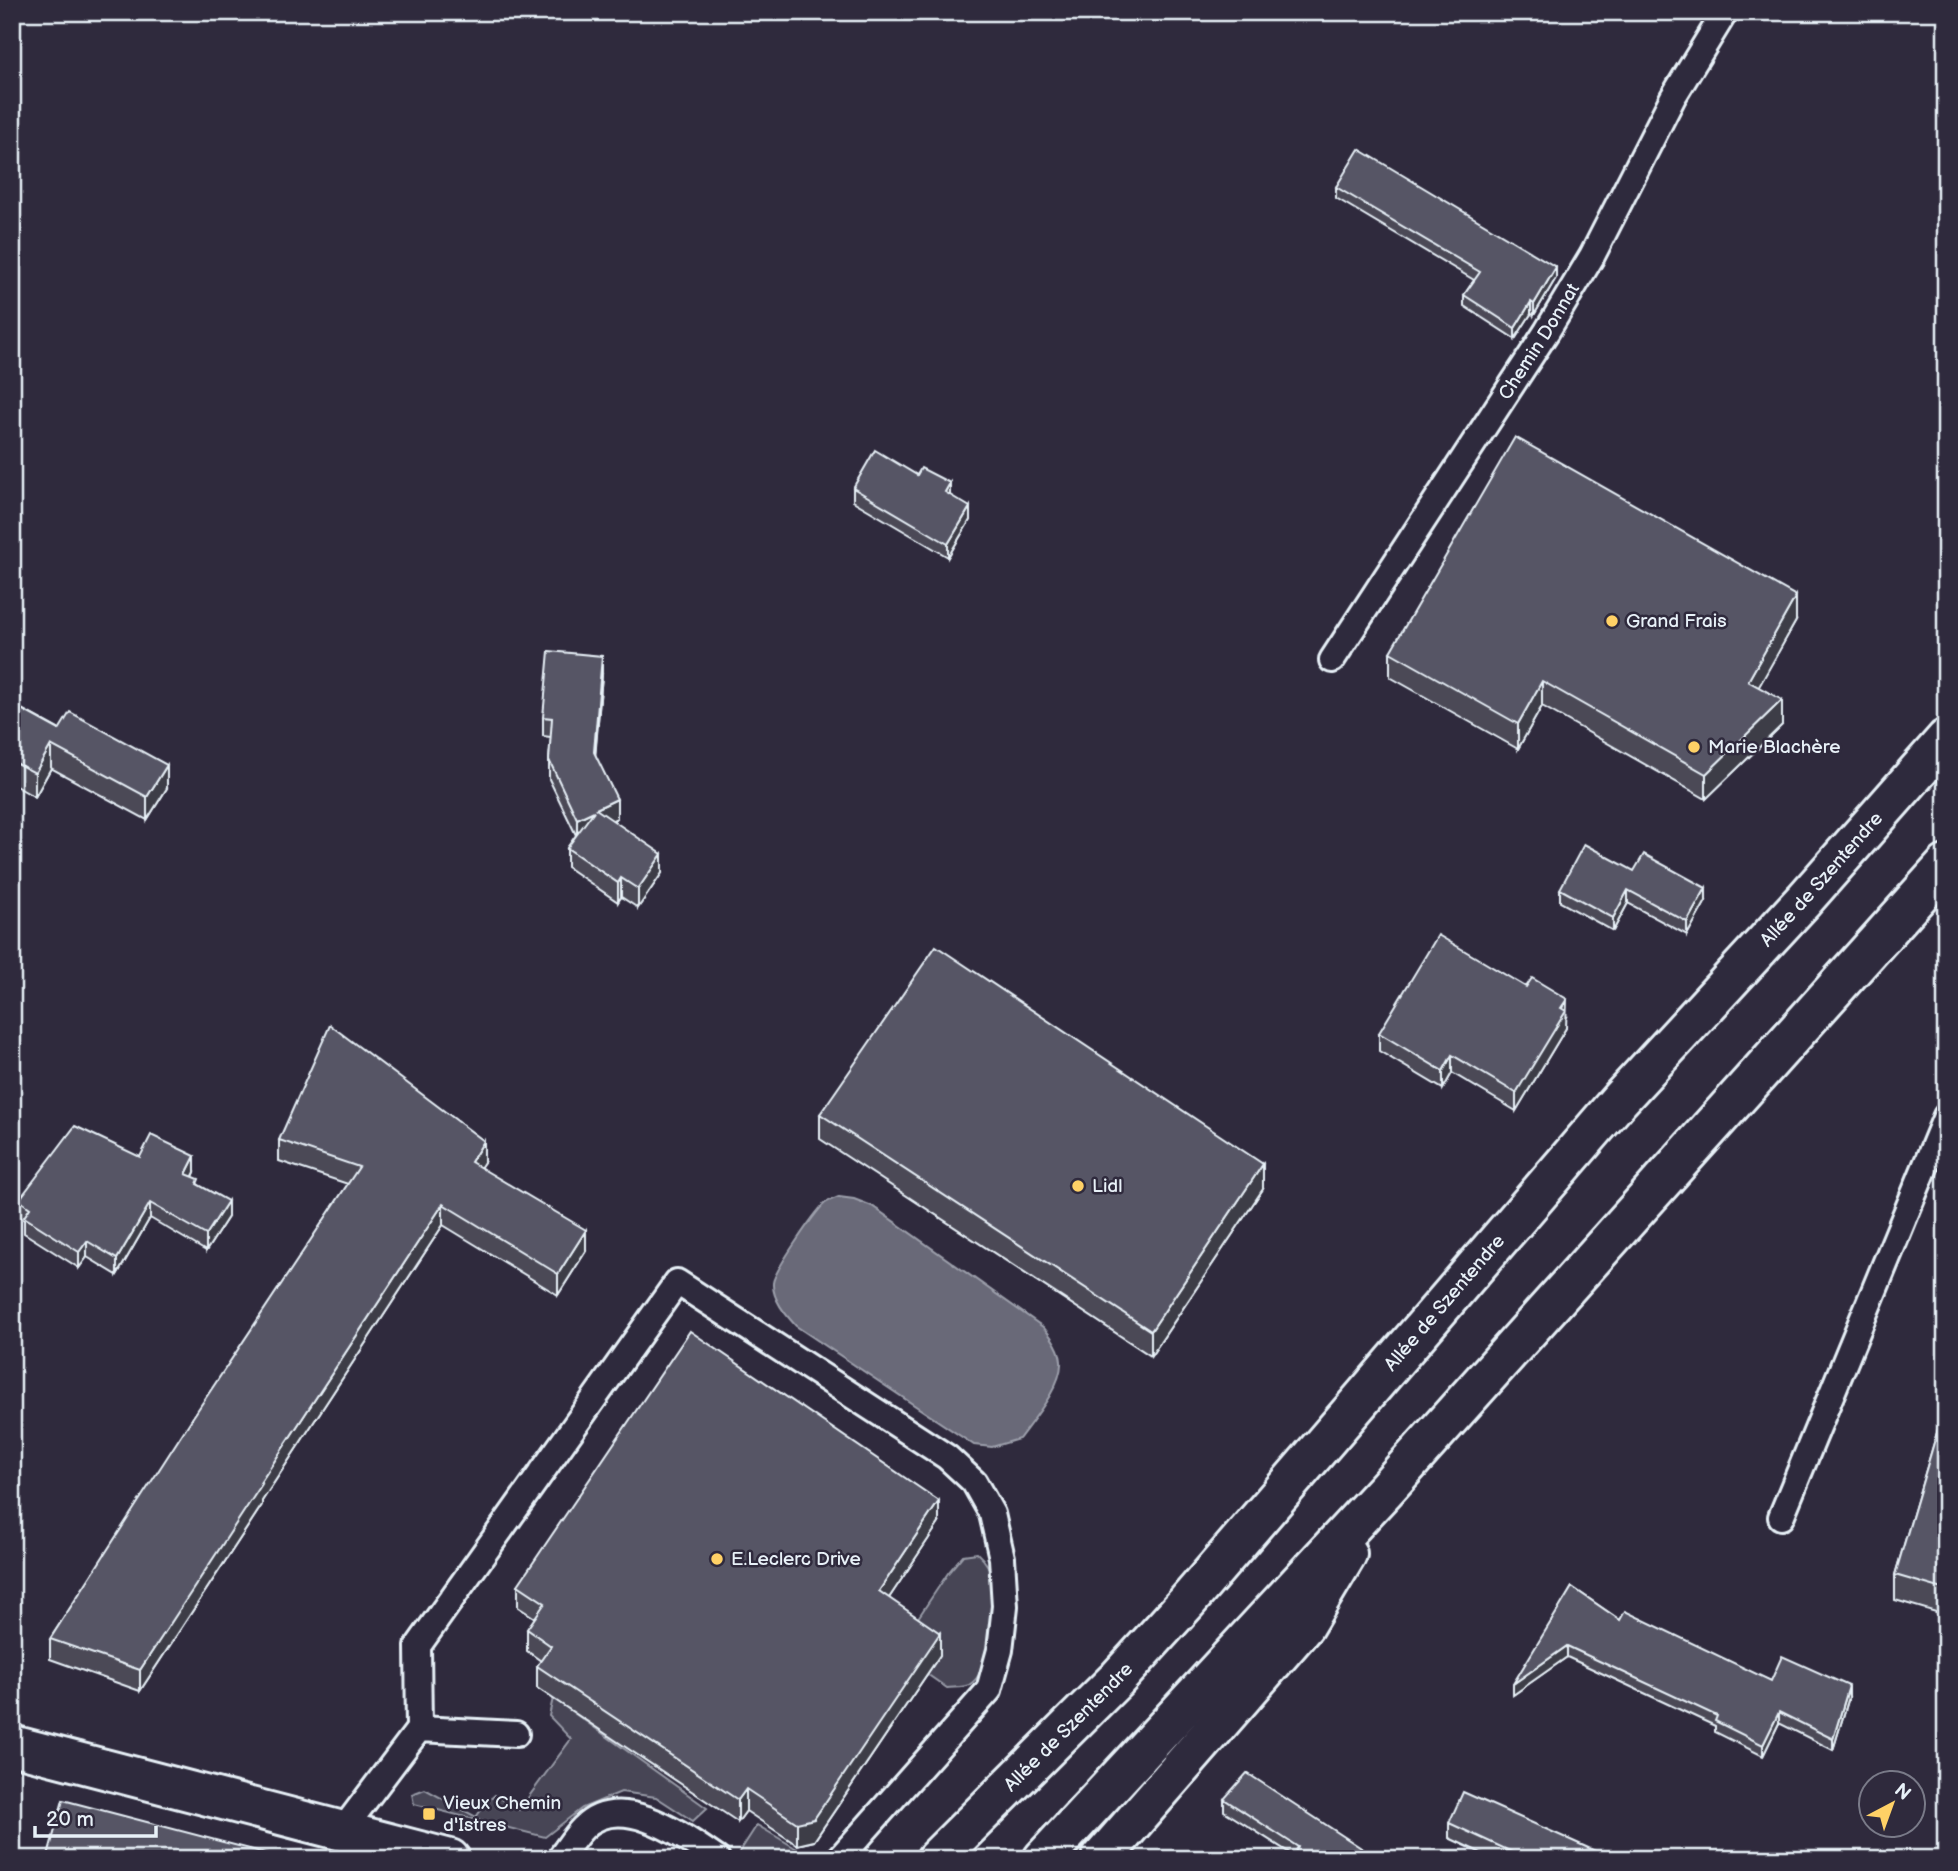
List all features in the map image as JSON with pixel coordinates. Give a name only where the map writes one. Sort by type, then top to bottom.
[{"type":"street","name":"Allée de Szentendre","points":[[936,1859],[1117,1679],[1187,1602],[1620,1099],[1804,900],[1946,738]]},
{"type":"street","points":[[1043,1859],[1385,1490],[1946,865]]},
{"type":"street","points":[[1101,1859],[1304,1626],[1385,1490]]},
{"type":"street","points":[[12,1745],[450,1859]]},
{"type":"lane","name":"Chemin Donnat","points":[[1332,660],[1548,331],[1592,256],[1673,97],[1725,12]]},
{"type":"lane","points":[[1781,1517],[1946,1116]]},
{"type":"lane","points":[[342,1830],[419,1729],[418,1646],[677,1282],[947,1457],[974,1482],[992,1514],[1002,1558],[1005,1606],[1000,1650],[989,1690],[839,1859]]},
{"type":"lane","points":[[419,1729],[516,1734]]},
{"type":"lane","points":[[559,1859],[584,1827],[601,1816],[626,1814],[652,1820],[683,1836],[717,1859]]},
{"type":"shaded area","points":[[977,1553],[987,1565],[993,1581],[992,1636],[977,1677],[969,1685],[947,1688],[927,1674],[908,1633],[963,1555]]},
{"type":"shaded area","points":[[553,1698],[707,1808],[693,1821],[656,1797],[621,1792],[582,1808],[545,1837],[414,1804],[412,1794],[425,1789],[476,1817],[495,1795],[519,1810],[571,1739],[549,1716]]},
{"type":"shaded area","points":[[757,1825],[812,1859],[742,1859],[737,1856]]},
{"type":"water","points":[[839,1197],[872,1206],[1043,1327],[1055,1342],[1061,1361],[1057,1381],[1046,1402],[1019,1439],[992,1447],[974,1445],[796,1326],[784,1312],[773,1289],[775,1277],[819,1210],[825,1203]]},
{"type":"building","points":[[1359,149],[1556,267],[1534,304],[1531,302],[1515,328],[1464,295],[1480,272],[1336,187]]},
{"type":"building","points":[[1515,437],[1796,596],[1748,681],[1782,700],[1706,774],[1542,681],[1518,724],[1390,652]]},
{"type":"building","points":[[875,450],[917,475],[921,468],[950,483],[945,492],[970,507],[948,544],[853,488]]},
{"type":"building","points":[[549,651],[602,656],[594,752],[617,799],[596,809],[662,854],[638,889],[621,878],[618,883],[567,848],[594,811],[577,819],[549,760],[552,718],[543,717]]},
{"type":"building","points":[[12,704],[59,730],[70,712],[167,765],[147,797],[51,745],[35,773],[12,761]]},
{"type":"building","points":[[1584,844],[1634,871],[1644,854],[1706,888],[1687,922],[1628,890],[1613,918],[1560,889]]},
{"type":"building","points":[[1438,935],[1526,987],[1532,978],[1567,999],[1561,1008],[1566,1011],[1516,1093],[1452,1055],[1443,1071],[1379,1033]]},
{"type":"building","points":[[936,946],[1263,1164],[1151,1331],[820,1114]]},
{"type":"building","points":[[330,1025],[484,1141],[471,1162],[586,1230],[558,1274],[443,1204],[140,1670],[50,1639],[359,1167],[279,1140]]},
{"type":"building","points":[[75,1126],[140,1157],[151,1135],[195,1156],[186,1174],[199,1179],[197,1184],[228,1201],[206,1235],[150,1203],[117,1259],[87,1241],[79,1252],[24,1217],[30,1208],[19,1200]]},
{"type":"building","points":[[690,1331],[939,1501],[879,1591],[940,1633],[814,1819],[797,1823],[746,1789],[738,1800],[537,1666],[551,1646],[527,1629],[545,1603],[518,1585]]},
{"type":"building","points":[[1946,1402],[1946,1590],[1895,1575]]},
{"type":"building","points":[[1572,1587],[1620,1620],[1625,1611],[1771,1681],[1782,1656],[1849,1686],[1833,1739],[1779,1712],[1763,1745],[1715,1721],[1717,1716],[1567,1646],[1513,1684]]},
{"type":"building","points":[[1247,1773],[1378,1859],[1291,1859],[1298,1847],[1224,1799]]},
{"type":"building","points":[[1463,1792],[1613,1859],[1527,1859],[1449,1823]]},
{"type":"building","points":[[63,1800],[288,1859],[47,1859]]},
{"type":"place","name":"Grand Frais","points":[[1612,621]]},
{"type":"place","name":"Marie Blachère","points":[[1694,747]]},
{"type":"place","name":"Lidl","points":[[1078,1186]]},
{"type":"place","name":"E.Leclerc Drive","points":[[717,1559]]},
{"type":"place","name":"Vieux Chemin d'Istres","points":[[429,1814]]}]
